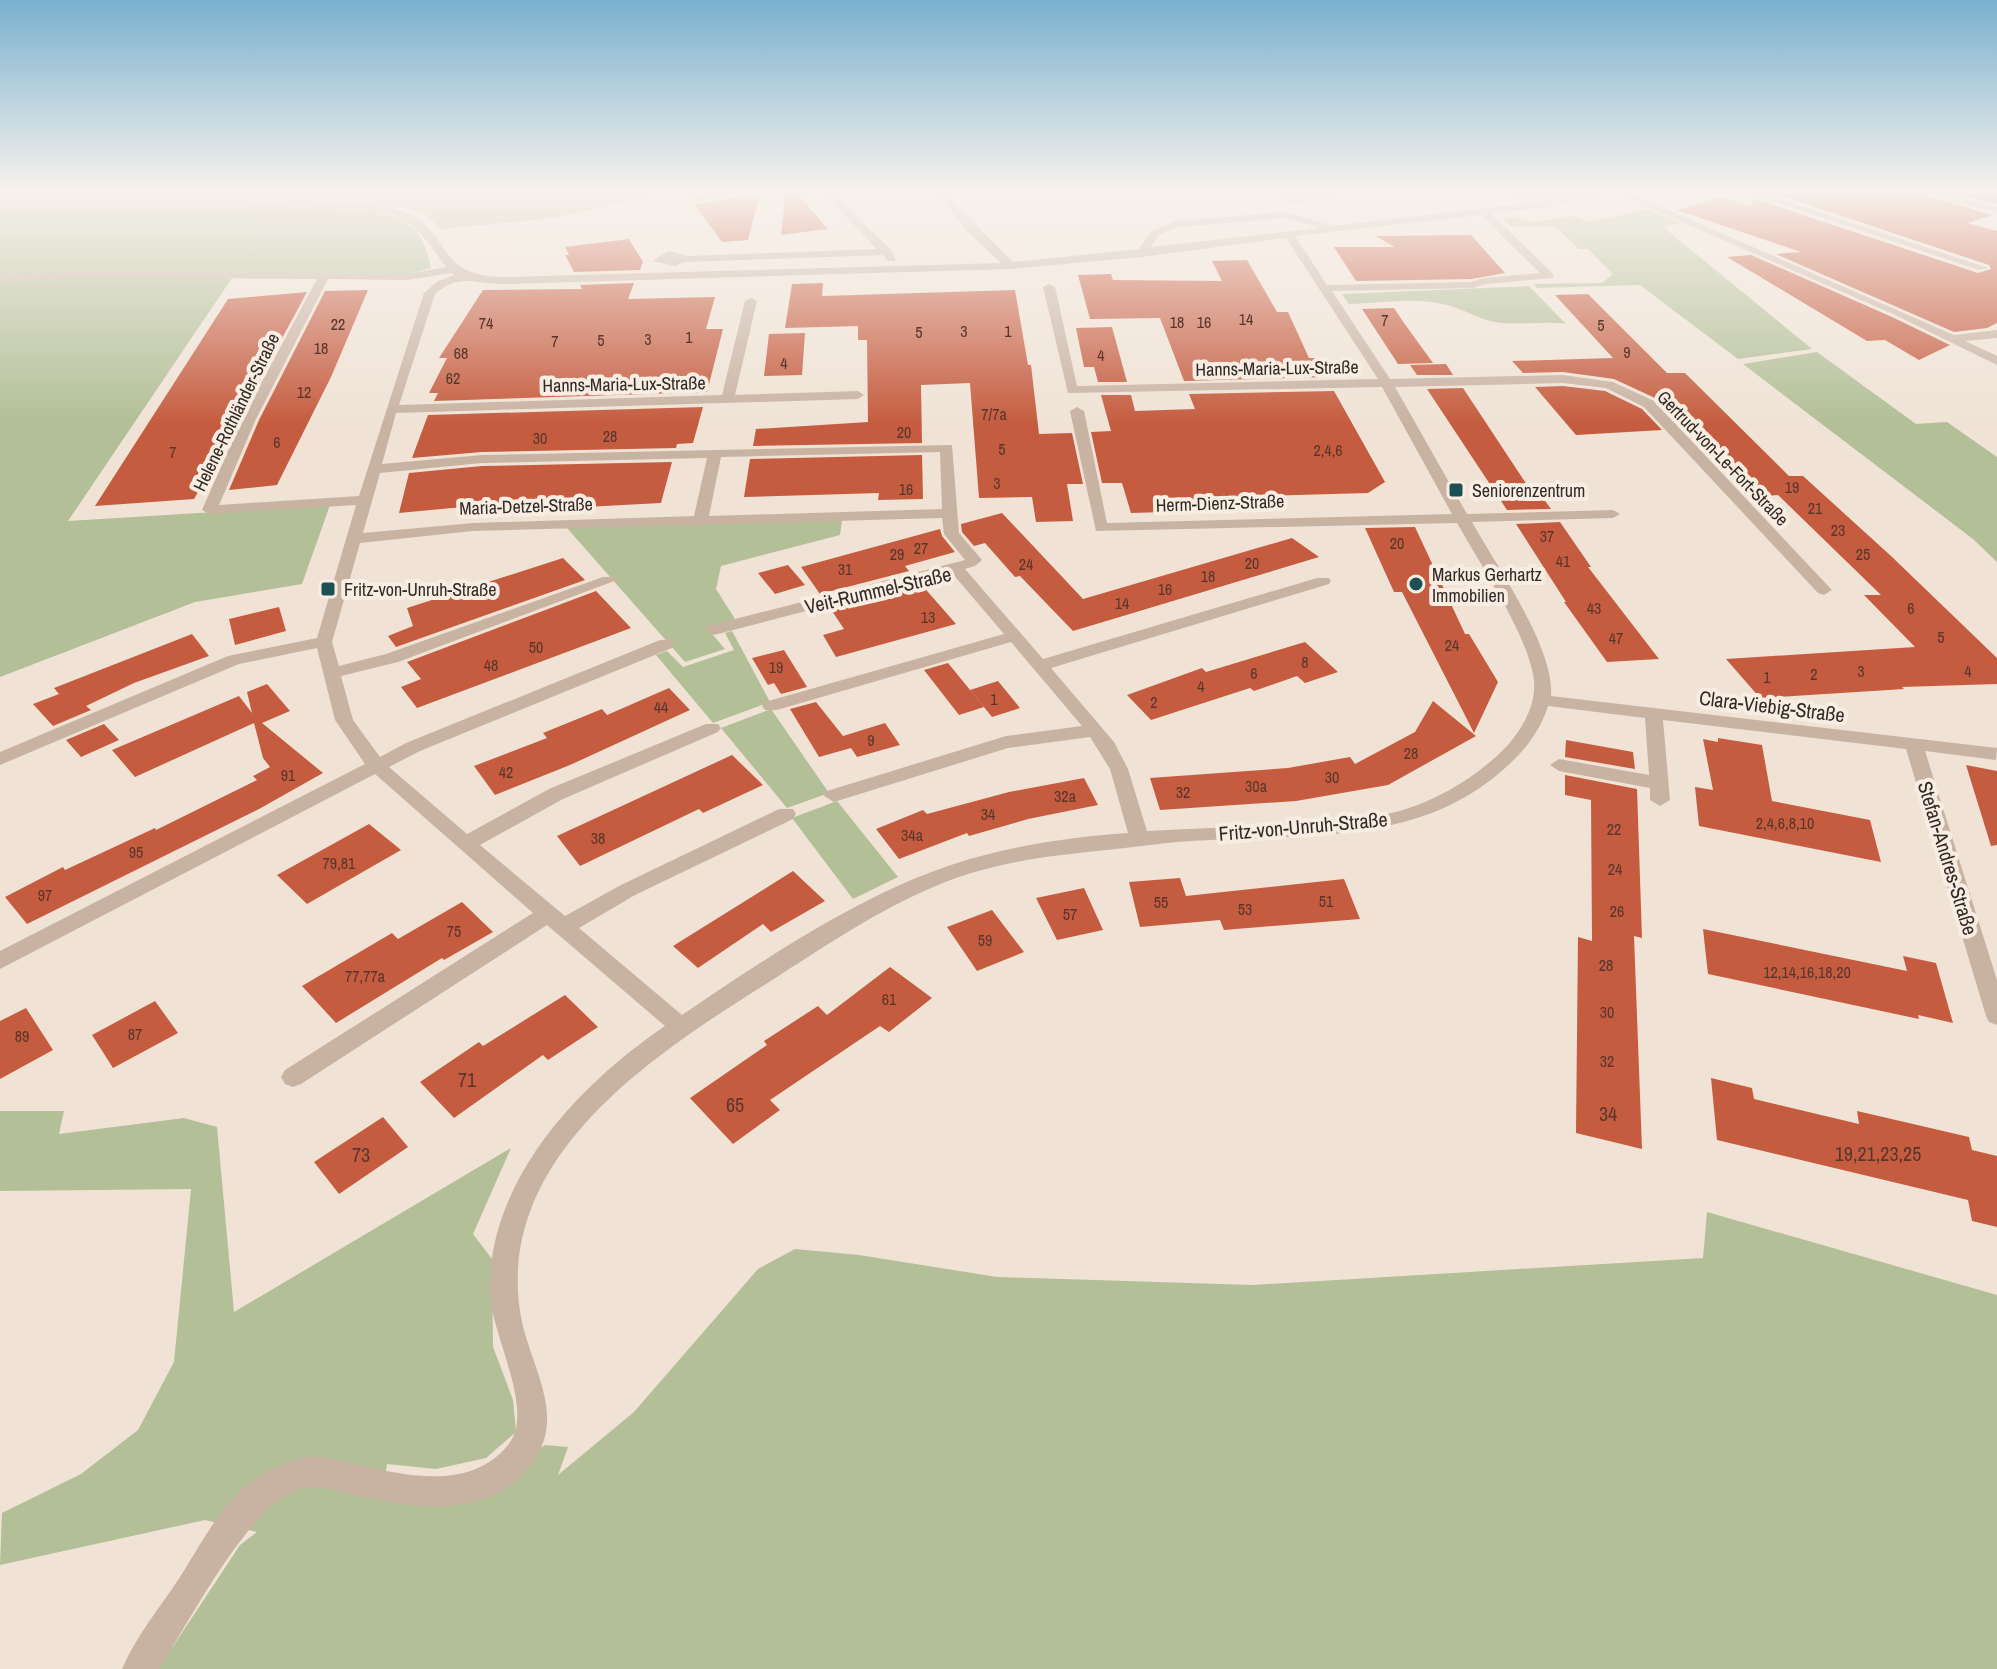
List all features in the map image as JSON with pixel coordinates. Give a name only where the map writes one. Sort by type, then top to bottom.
[{"type":"street","points":[[456,268],[459,272]]},
{"type":"street","points":[[0,278],[90,274],[418,277],[459,272],[532,280],[953,268]]},
{"type":"street","points":[[1310,268],[1387,384],[1528,637],[1539,664],[1542,700]]},
{"type":"street","points":[[1323,288],[1473,285],[1483,281],[1549,276],[1541,268]]},
{"type":"street","points":[[1795,268],[1954,338],[1997,361]]},
{"type":"street","points":[[459,272],[430,293],[391,409],[324,642],[344,720],[377,766],[681,1027]]},
{"type":"street","name":"Helene-Rothländer-Straße","points":[[324,276],[249,419],[209,510],[365,500]]},
{"type":"street","name":"Hanns-Maria-Lux-Straße","points":[[1049,287],[1072,390],[1387,384]]},
{"type":"street","points":[[727,399],[751,301]]},
{"type":"street","points":[[1954,338],[1977,339],[1997,334]]},
{"type":"street","name":"Gertrud-von-Le-Fort-Straße","points":[[1387,384],[1563,379],[1596,382],[1629,392],[1657,410],[1824,590]]},
{"type":"street","name":"Hanns-Maria-Lux-Straße","points":[[391,409],[858,395]]},
{"type":"street","name":"Herm-Dienz-Straße","points":[[1077,411],[1101,528],[1460,517]]},
{"type":"street","points":[[375,469],[482,459],[947,448],[952,534],[974,560],[956,568]]},
{"type":"street","points":[[701,520],[715,454]]},
{"type":"street","name":"Maria-Detzel-Straße","points":[[353,539],[473,527],[949,513]]},
{"type":"street","points":[[1460,517],[1613,514]]},
{"type":"street","name":"Veit-Rummel-Straße","points":[[714,630],[956,568],[1097,730],[1119,769],[1140,840]]},
{"type":"street","points":[[332,673],[392,658],[609,580]]},
{"type":"street","points":[[1041,665],[1323,581]]},
{"type":"street","points":[[771,706],[1015,636]]},
{"type":"street","points":[[0,759],[234,660],[324,642]]},
{"type":"street","points":[[0,961],[457,727],[666,644]]},
{"type":"street","name":"Clara-Viebig-Straße","points":[[1542,700],[1996,754]]},
{"type":"street","name":"Fritz-von-Unruh-Straße","points":[[139,1669],[241,1512],[258,1495],[301,1473],[321,1472],[405,1491],[456,1492],[503,1472],[520,1455],[532,1435],[535,1417],[528,1382],[511,1335],[504,1292],[505,1252],[513,1223],[538,1169],[586,1103],[621,1069],[681,1027],[846,923],[903,891],[961,869],[1023,851],[1304,829],[1390,820],[1420,811],[1455,796],[1486,776],[1520,741],[1542,700]]},
{"type":"street","points":[[1559,765],[1660,792],[1654,714]]},
{"type":"street","points":[[465,844],[556,794],[712,728]]},
{"type":"street","points":[[834,796],[1006,742],[1097,730]]},
{"type":"street","name":"Stefan-Andres-Straße","points":[[1914,746],[1997,1016]]},
{"type":"street","points":[[293,1077],[557,920],[628,890],[786,814]]},
{"type":"green space","points":[[0,268],[431,268],[409,274],[91,272],[0,275]]},
{"type":"green space","points":[[1607,268],[1713,268],[1812,349],[1738,359],[1640,285],[1537,288],[1534,284],[1602,283],[1613,274]]},
{"type":"green space","points":[[86,275],[232,278],[68,521],[330,505],[302,584],[195,602],[0,677],[0,280]]},
{"type":"green space","points":[[1529,286],[1566,324],[1495,322],[1432,302],[1349,304],[1342,294]]},
{"type":"green space","points":[[1817,352],[1916,424],[1947,422],[1997,457],[1997,562],[1973,539],[1743,364]]},
{"type":"green space","points":[[842,520],[840,535],[721,566],[716,589],[735,619],[707,628],[725,649],[685,662],[567,528]]},
{"type":"green space","points":[[732,631],[770,702],[713,723],[656,655],[667,651],[683,667],[734,650],[725,633]]},
{"type":"green space","points":[[771,709],[829,793],[787,808],[721,728]]},
{"type":"green space","points":[[837,801],[898,877],[853,899],[792,818]]},
{"type":"green space","points":[[0,1111],[64,1111],[59,1134],[184,1118],[217,1127],[234,1312],[511,1148],[473,1234],[492,1259],[493,1347],[513,1400],[516,1432],[486,1458],[436,1469],[387,1464],[382,1497],[534,1453],[545,1445],[568,1447],[558,1475],[634,1412],[758,1269],[795,1249],[859,1255],[997,1277],[1252,1285],[1703,1258],[1707,1212],[1997,1295],[1997,1669],[158,1669],[240,1545],[257,1532],[205,1520],[0,1565],[2,1513],[81,1474],[138,1430],[174,1362],[191,1189],[0,1191]]},
{"type":"building","points":[[572,268],[641,268],[640,270],[574,272]]},
{"type":"building","points":[[1215,268],[1252,268],[1277,312],[1288,312],[1309,358],[1316,358],[1327,377],[1184,381],[1160,318],[1090,319],[1078,275],[1111,274],[1113,280],[1222,281]]},
{"type":"building","points":[[1348,268],[1500,268],[1505,273],[1471,279],[1356,281]]},
{"type":"building","points":[[1745,268],[1780,268],[1950,345],[1919,360],[1885,340],[1867,341]]},
{"type":"building","points":[[1808,268],[1963,268],[1978,273],[1997,268],[1997,323],[1987,328],[1954,332]]},
{"type":"building","points":[[634,283],[628,299],[715,297],[706,329],[723,329],[707,392],[434,401],[438,393],[429,393],[447,358],[439,358],[483,290],[582,289],[580,285]]},
{"type":"building","points":[[823,283],[822,296],[1015,290],[1028,365],[1031,365],[1039,434],[1072,433],[1083,484],[1067,484],[1073,521],[1036,522],[1032,497],[979,498],[970,383],[921,385],[922,443],[753,446],[756,429],[868,422],[867,340],[858,340],[858,326],[785,328],[792,284]]},
{"type":"building","points":[[368,290],[331,377],[277,485],[229,490],[259,420],[325,291]]},
{"type":"building","points":[[307,292],[239,418],[207,492],[198,492],[194,499],[95,506],[228,299]]},
{"type":"building","points":[[1588,294],[1667,373],[1685,373],[1789,476],[1803,476],[1891,556],[1997,658],[1997,684],[1902,687],[1904,689],[1760,698],[1726,659],[1915,647],[1864,595],[1881,595],[1778,495],[1766,496],[1702,429],[1685,430],[1655,398],[1614,379],[1563,372],[1523,373],[1512,361],[1613,358],[1555,295]]},
{"type":"building","points":[[1394,308],[1433,363],[1398,364],[1362,309]]},
{"type":"building","points":[[1112,327],[1127,382],[1098,382],[1094,367],[1084,367],[1076,328]]},
{"type":"building","points":[[805,333],[802,375],[764,376],[769,334]]},
{"type":"building","points":[[1446,364],[1453,375],[1417,375],[1410,365]]},
{"type":"building","points":[[1563,386],[1605,391],[1642,409],[1662,430],[1576,435],[1535,387]]},
{"type":"building","points":[[1463,388],[1533,494],[1540,494],[1551,509],[1507,510],[1427,389]]},
{"type":"building","points":[[1334,391],[1385,482],[1368,493],[1195,498],[1199,511],[1131,513],[1122,483],[1102,483],[1091,432],[1111,431],[1101,395],[1131,395],[1135,411],[1195,409],[1189,394]]},
{"type":"building","points":[[703,407],[693,443],[677,444],[676,448],[482,452],[412,458],[428,415]]},
{"type":"building","points":[[922,455],[923,499],[878,500],[879,493],[744,497],[750,459]]},
{"type":"building","points":[[672,462],[661,503],[548,509],[549,505],[452,508],[399,513],[409,473],[482,466]]},
{"type":"building","points":[[1002,513],[1083,599],[1292,538],[1319,557],[1073,631],[1020,576],[1015,577],[985,543],[974,546],[962,532],[961,524]]},
{"type":"building","points":[[1560,522],[1591,567],[1588,567],[1659,659],[1607,662],[1564,602],[1516,524]]},
{"type":"building","points":[[1415,527],[1465,634],[1469,634],[1498,682],[1474,733],[1402,592],[1394,592],[1365,528]]},
{"type":"building","points":[[940,529],[955,552],[905,566],[909,571],[820,594],[801,567]]},
{"type":"building","points":[[563,558],[585,580],[396,647],[388,636],[413,626],[407,608]]},
{"type":"building","points":[[788,565],[805,585],[775,594],[758,573]]},
{"type":"building","points":[[921,584],[956,624],[836,657],[823,635],[844,629],[830,608]]},
{"type":"building","points":[[596,591],[631,628],[417,708],[401,687],[421,679],[407,662]]},
{"type":"building","points":[[279,607],[286,631],[235,645],[229,619]]},
{"type":"building","points":[[192,634],[209,656],[134,683],[86,706],[91,710],[53,726],[33,704],[59,694],[54,688]]},
{"type":"building","points":[[1305,642],[1338,672],[1305,683],[1297,676],[1254,691],[1250,688],[1151,720],[1127,695],[1202,668],[1206,672]]},
{"type":"building","points":[[784,650],[807,687],[781,694],[774,683],[768,685],[752,658]]},
{"type":"building","points":[[948,663],[984,707],[959,715],[924,670]]},
{"type":"building","points":[[998,681],[1020,708],[992,717],[970,690]]},
{"type":"building","points":[[267,684],[290,711],[262,723],[323,773],[259,809],[27,924],[5,897],[63,867],[65,870],[156,830],[257,780],[253,776],[270,767],[263,758],[254,723],[135,777],[112,750],[239,696],[252,713],[247,692]]},
{"type":"building","points":[[669,688],[690,710],[570,765],[495,795],[474,766],[547,738],[543,733],[602,709],[607,715]]},
{"type":"building","points":[[1433,701],[1476,736],[1388,785],[1296,801],[1160,810],[1150,778],[1288,768],[1350,757],[1355,764],[1415,732]]},
{"type":"building","points":[[816,702],[843,736],[885,723],[900,745],[857,757],[851,748],[819,757],[790,709]]},
{"type":"building","points":[[104,724],[119,740],[81,757],[66,740]]},
{"type":"building","points":[[1718,738],[1762,745],[1772,801],[1870,820],[1881,862],[1699,826],[1695,787],[1713,790],[1703,739],[1718,742]]},
{"type":"building","points":[[1566,740],[1633,752],[1635,769],[1565,757]]},
{"type":"building","points":[[732,755],[763,785],[703,813],[699,809],[580,866],[557,836]]},
{"type":"building","points":[[1966,765],[1997,771],[1997,845],[1991,846]]},
{"type":"building","points":[[1565,775],[1637,789],[1642,938],[1634,936],[1642,1149],[1576,1133],[1578,937],[1592,941],[1591,800],[1565,795]]},
{"type":"building","points":[[1084,778],[1098,805],[1028,819],[969,836],[967,833],[899,859],[876,829],[923,810],[927,814],[1009,792]]},
{"type":"building","points":[[369,824],[401,850],[307,904],[277,875]]},
{"type":"building","points":[[793,871],[825,901],[771,932],[763,924],[698,968],[673,946]]},
{"type":"building","points":[[1180,878],[1186,896],[1344,879],[1360,919],[1224,930],[1220,920],[1140,927],[1129,882]]},
{"type":"building","points":[[1084,888],[1103,930],[1057,940],[1036,898]]},
{"type":"building","points":[[462,902],[493,932],[444,960],[442,958],[336,1023],[302,986],[392,933],[398,939]]},
{"type":"building","points":[[992,910],[1024,952],[977,971],[947,927]]},
{"type":"building","points":[[1703,929],[1907,971],[1903,956],[1936,963],[1953,1023],[1918,1015],[1919,1019],[1708,974]]},
{"type":"building","points":[[890,967],[932,998],[889,1032],[880,1026],[770,1100],[780,1110],[733,1144],[690,1098],[767,1045],[764,1041],[818,1006],[827,1015]]},
{"type":"building","points":[[565,995],[598,1027],[548,1060],[543,1055],[454,1118],[420,1082],[479,1042],[483,1046]]},
{"type":"building","points":[[155,1001],[178,1033],[113,1068],[92,1035]]},
{"type":"building","points":[[26,1008],[53,1050],[0,1079],[0,1021]]},
{"type":"building","points":[[1711,1078],[1752,1088],[1754,1099],[1859,1124],[1857,1111],[1969,1137],[1972,1150],[1997,1156],[1997,1227],[1972,1221],[1968,1200],[1717,1140]]},
{"type":"building","points":[[383,1117],[408,1147],[339,1194],[314,1162]]},
{"type":"place","name":"Seniorenzentrum","points":[[1456,490]]},
{"type":"place","name":"Markus Gerhartz Immobilien","points":[[1416,584]]},
{"type":"place","name":"Fritz-von-Unruh-Straße","points":[[328,589]]}]
